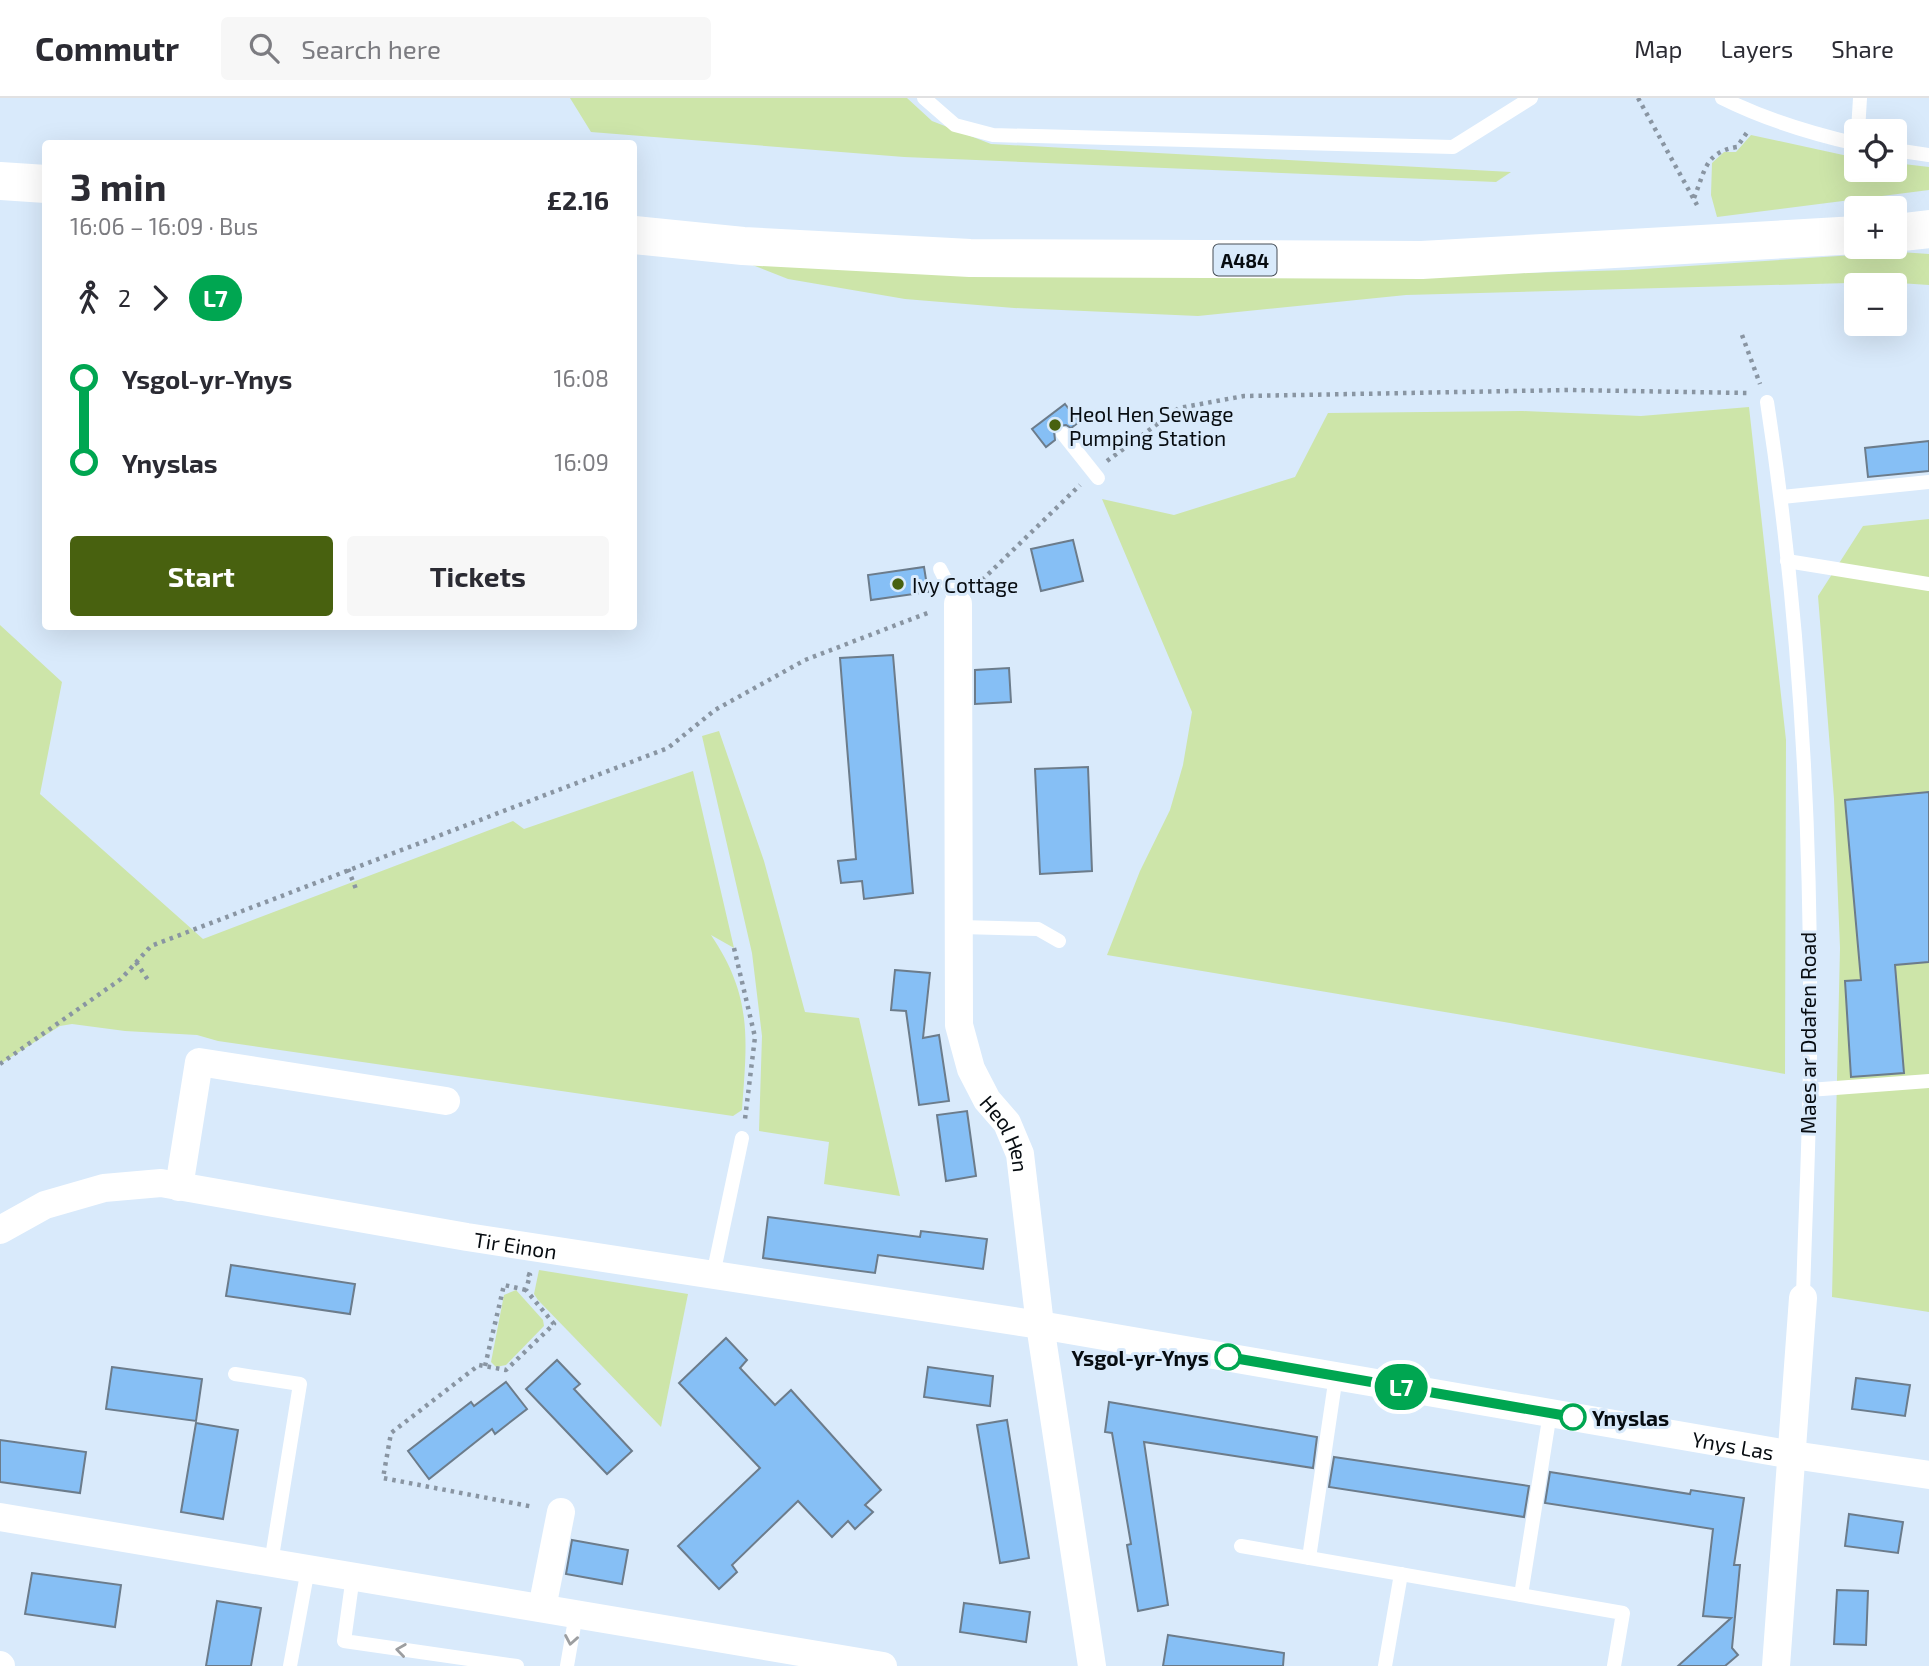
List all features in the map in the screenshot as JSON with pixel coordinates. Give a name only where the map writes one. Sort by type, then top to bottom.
[{"type":"main road","points":[[0,181],[42,184]]},
{"type":"main road","points":[[1907,232],[1929,229]]},
{"type":"main road","name":"A484","points":[[637,235],[743,246],[970,258],[1409,260],[1844,237]]},
{"type":"street","name":"Heol Hen","points":[[958,604],[958,1025],[971,1069],[987,1100],[1007,1123],[1020,1154],[1040,1325],[1092,1666]]},
{"type":"street","points":[[179,1187],[200,1062],[446,1101]]},
{"type":"street","name":"Tir Einon","points":[[0,1230],[45,1205],[104,1188],[161,1183],[467,1237],[1040,1325]]},
{"type":"street","name":"Maes ar Ddafen Road","points":[[1776,1666],[1803,1297]]},
{"type":"street","name":"Ynys Las","points":[[1040,1325],[1793,1455],[1929,1475]]},
{"type":"street","points":[[542,1608],[561,1512]]},
{"type":"street","points":[[0,1517],[883,1666]]},
{"type":"lane","points":[[924,98],[955,125],[993,135],[1453,147],[1531,98]]},
{"type":"lane","points":[[1722,98],[1757,116],[1804,132],[1844,141]]},
{"type":"lane","points":[[1859,119],[1860,98]]},
{"type":"lane","points":[[1907,152],[1929,155]]},
{"type":"lane","name":"Maes ar Ddafen Road","points":[[1765,397],[1782,497],[1803,730],[1809,1090],[1803,1297]]},
{"type":"lane","points":[[1063,434],[1096,475]]},
{"type":"lane","points":[[1782,497],[1929,482]]},
{"type":"lane","points":[[1787,561],[1929,584]]},
{"type":"lane","points":[[940,569],[958,604]]},
{"type":"lane","points":[[960,928],[1038,929],[1059,941]]},
{"type":"lane","points":[[1809,1090],[1929,1081]]},
{"type":"lane","points":[[713,1275],[742,1138]]},
{"type":"lane","points":[[235,1374],[300,1384],[271,1563]]},
{"type":"lane","points":[[1309,1558],[1336,1376]]},
{"type":"lane","points":[[1521,1595],[1550,1413]]},
{"type":"lane","points":[[1241,1546],[1623,1613],[1614,1666]]},
{"type":"lane","points":[[290,1666],[308,1569]]},
{"type":"lane","points":[[1385,1666],[1401,1574]]},
{"type":"lane","points":[[353,1576],[344,1641],[517,1666]]},
{"type":"lane","points":[[567,1666],[576,1614]]},
{"type":"path","points":[[1638,98],[1697,205]]},
{"type":"path","points":[[1693,199],[1710,158],[1723,149],[1737,147],[1757,116]]},
{"type":"path","points":[[1742,335],[1765,397]]},
{"type":"path","points":[[0,1064],[121,979],[152,946],[668,748],[715,710],[805,660],[896,623],[958,604],[1096,475],[1179,408],[1244,396],[1569,390],[1753,393]]},
{"type":"path","points":[[348,869],[356,890]]},
{"type":"path","points":[[734,948],[755,1037],[742,1138]]},
{"type":"path","points":[[136,962],[148,980]]},
{"type":"path","points":[[517,1272],[530,1275],[526,1290]]},
{"type":"path","points":[[485,1366],[504,1284],[526,1290],[554,1324],[506,1370],[479,1365],[391,1433],[383,1478],[561,1512]]},
{"type":"green space","points":[[570,98],[907,98],[932,121],[991,144],[1511,172],[1496,182],[904,157],[591,132]]},
{"type":"green space","points":[[1751,135],[1844,155],[1844,182],[1907,182],[1907,164],[1929,167],[1929,190],[1882,196],[1844,196],[1844,201],[1717,217],[1711,195],[1712,163],[1724,152],[1736,152]]},
{"type":"green space","points":[[1907,252],[1929,254],[1929,285],[1907,284],[1907,273],[1844,273],[1844,283],[1406,295],[1198,316],[1014,308],[905,299],[788,279],[732,257],[1394,277],[1628,270],[1844,256],[1844,259],[1907,259]]},
{"type":"green space","points":[[1749,407],[1786,740],[1785,1074],[1510,1023],[1107,955],[1140,871],[1170,810],[1183,765],[1192,712],[1102,499],[1174,515],[1295,477],[1328,413],[1523,411],[1641,416]]},
{"type":"green space","points":[[1929,519],[1929,1312],[1832,1297],[1840,948],[1834,799],[1818,596],[1863,526]]},
{"type":"green space","points":[[0,625],[62,682],[40,794],[203,939],[513,821],[524,829],[693,771],[734,948],[711,935],[725,957],[741,999],[745,1040],[742,1110],[733,1116],[218,1041],[197,1035],[125,1031],[72,1024],[60,1026],[0,1064]]},
{"type":"green space","points":[[719,731],[764,861],[805,1012],[859,1018],[900,1196],[824,1184],[829,1142],[759,1131],[762,1036],[752,953],[702,736]]},
{"type":"green space","points":[[539,1270],[688,1294],[661,1427],[538,1300],[534,1294]]},
{"type":"green space","points":[[516,1290],[543,1320],[544,1326],[506,1365],[496,1367],[491,1362],[504,1295]]},
{"type":"building","name":"Heol Hen Sewage Pumping Station","points":[[1065,404],[1079,422],[1071,428],[1066,425],[1058,426],[1054,431],[1055,440],[1046,447],[1032,429]]},
{"type":"building","points":[[1929,441],[1929,471],[1868,477],[1865,448]]},
{"type":"building","points":[[1073,540],[1083,581],[1041,591],[1031,549]]},
{"type":"building","name":"Ivy Cottage","points":[[924,567],[928,592],[871,600],[868,575]]},
{"type":"building","points":[[893,655],[913,893],[864,899],[862,881],[841,883],[838,861],[856,859],[840,658]]},
{"type":"building","points":[[1009,668],[1011,702],[975,704],[975,670]]},
{"type":"building","points":[[1088,767],[1092,871],[1040,874],[1035,769]]},
{"type":"building","points":[[1929,792],[1929,962],[1895,965],[1904,1073],[1851,1077],[1845,981],[1861,980],[1845,800]]},
{"type":"building","points":[[895,970],[930,973],[923,1038],[939,1035],[949,1101],[919,1105],[906,1011],[891,1010]]},
{"type":"building","points":[[967,1111],[976,1176],[946,1181],[937,1115]]},
{"type":"building","points":[[768,1217],[920,1237],[921,1231],[987,1239],[983,1269],[878,1255],[875,1273],[763,1258]]},
{"type":"building","points":[[231,1265],[355,1284],[350,1314],[226,1296]]},
{"type":"building","points":[[726,1338],[747,1360],[740,1368],[775,1405],[791,1390],[881,1490],[865,1505],[873,1512],[855,1529],[848,1521],[832,1537],[798,1501],[732,1565],[737,1572],[719,1589],[678,1546],[760,1468],[679,1383]]},
{"type":"building","points":[[557,1360],[580,1384],[574,1389],[632,1451],[607,1474],[526,1389]]},
{"type":"building","points":[[112,1367],[202,1379],[196,1421],[106,1409]]},
{"type":"building","points":[[928,1367],[993,1376],[990,1406],[924,1397]]},
{"type":"building","points":[[1856,1378],[1910,1385],[1905,1416],[1852,1409]]},
{"type":"building","points":[[506,1382],[527,1409],[495,1434],[492,1429],[429,1479],[408,1451],[471,1402],[474,1406]]},
{"type":"building","points":[[1109,1402],[1317,1437],[1313,1468],[1144,1442],[1168,1605],[1138,1611],[1127,1545],[1131,1544],[1112,1433],[1105,1432]]},
{"type":"building","points":[[1007,1420],[1029,1558],[1000,1563],[977,1425]]},
{"type":"building","points":[[196,1423],[238,1430],[223,1519],[181,1512]]},
{"type":"building","points":[[0,1440],[86,1452],[80,1493],[0,1482]]},
{"type":"building","points":[[1334,1457],[1529,1486],[1524,1517],[1329,1487]]},
{"type":"building","points":[[1550,1472],[1690,1494],[1691,1490],[1744,1498],[1734,1565],[1740,1565],[1732,1648],[1738,1655],[1725,1666],[1678,1666],[1731,1618],[1703,1616],[1713,1529],[1545,1503]]},
{"type":"building","points":[[1849,1514],[1903,1522],[1898,1553],[1845,1546]]},
{"type":"building","points":[[572,1540],[628,1550],[622,1584],[566,1574]]},
{"type":"building","points":[[32,1573],[121,1585],[115,1627],[25,1614]]},
{"type":"building","points":[[1837,1590],[1868,1591],[1866,1645],[1834,1644]]},
{"type":"building","points":[[217,1601],[261,1608],[251,1666],[206,1666]]},
{"type":"building","points":[[964,1603],[1030,1612],[1026,1642],[960,1632]]},
{"type":"building","points":[[1168,1635],[1284,1653],[1283,1666],[1163,1666]]},
{"type":"bus line","name":"L7","points":[[1228,1357],[1573,1417]]},
{"type":"place","name":"Heol Hen Sewage Pumping Station","points":[[1055,425]]},
{"type":"place","name":"Ivy Cottage","points":[[898,584]]},
{"type":"place","name":"Ysgol-yr-Ynys","points":[[1228,1357]]},
{"type":"place","name":"Ynyslas","points":[[1573,1417]]}]
